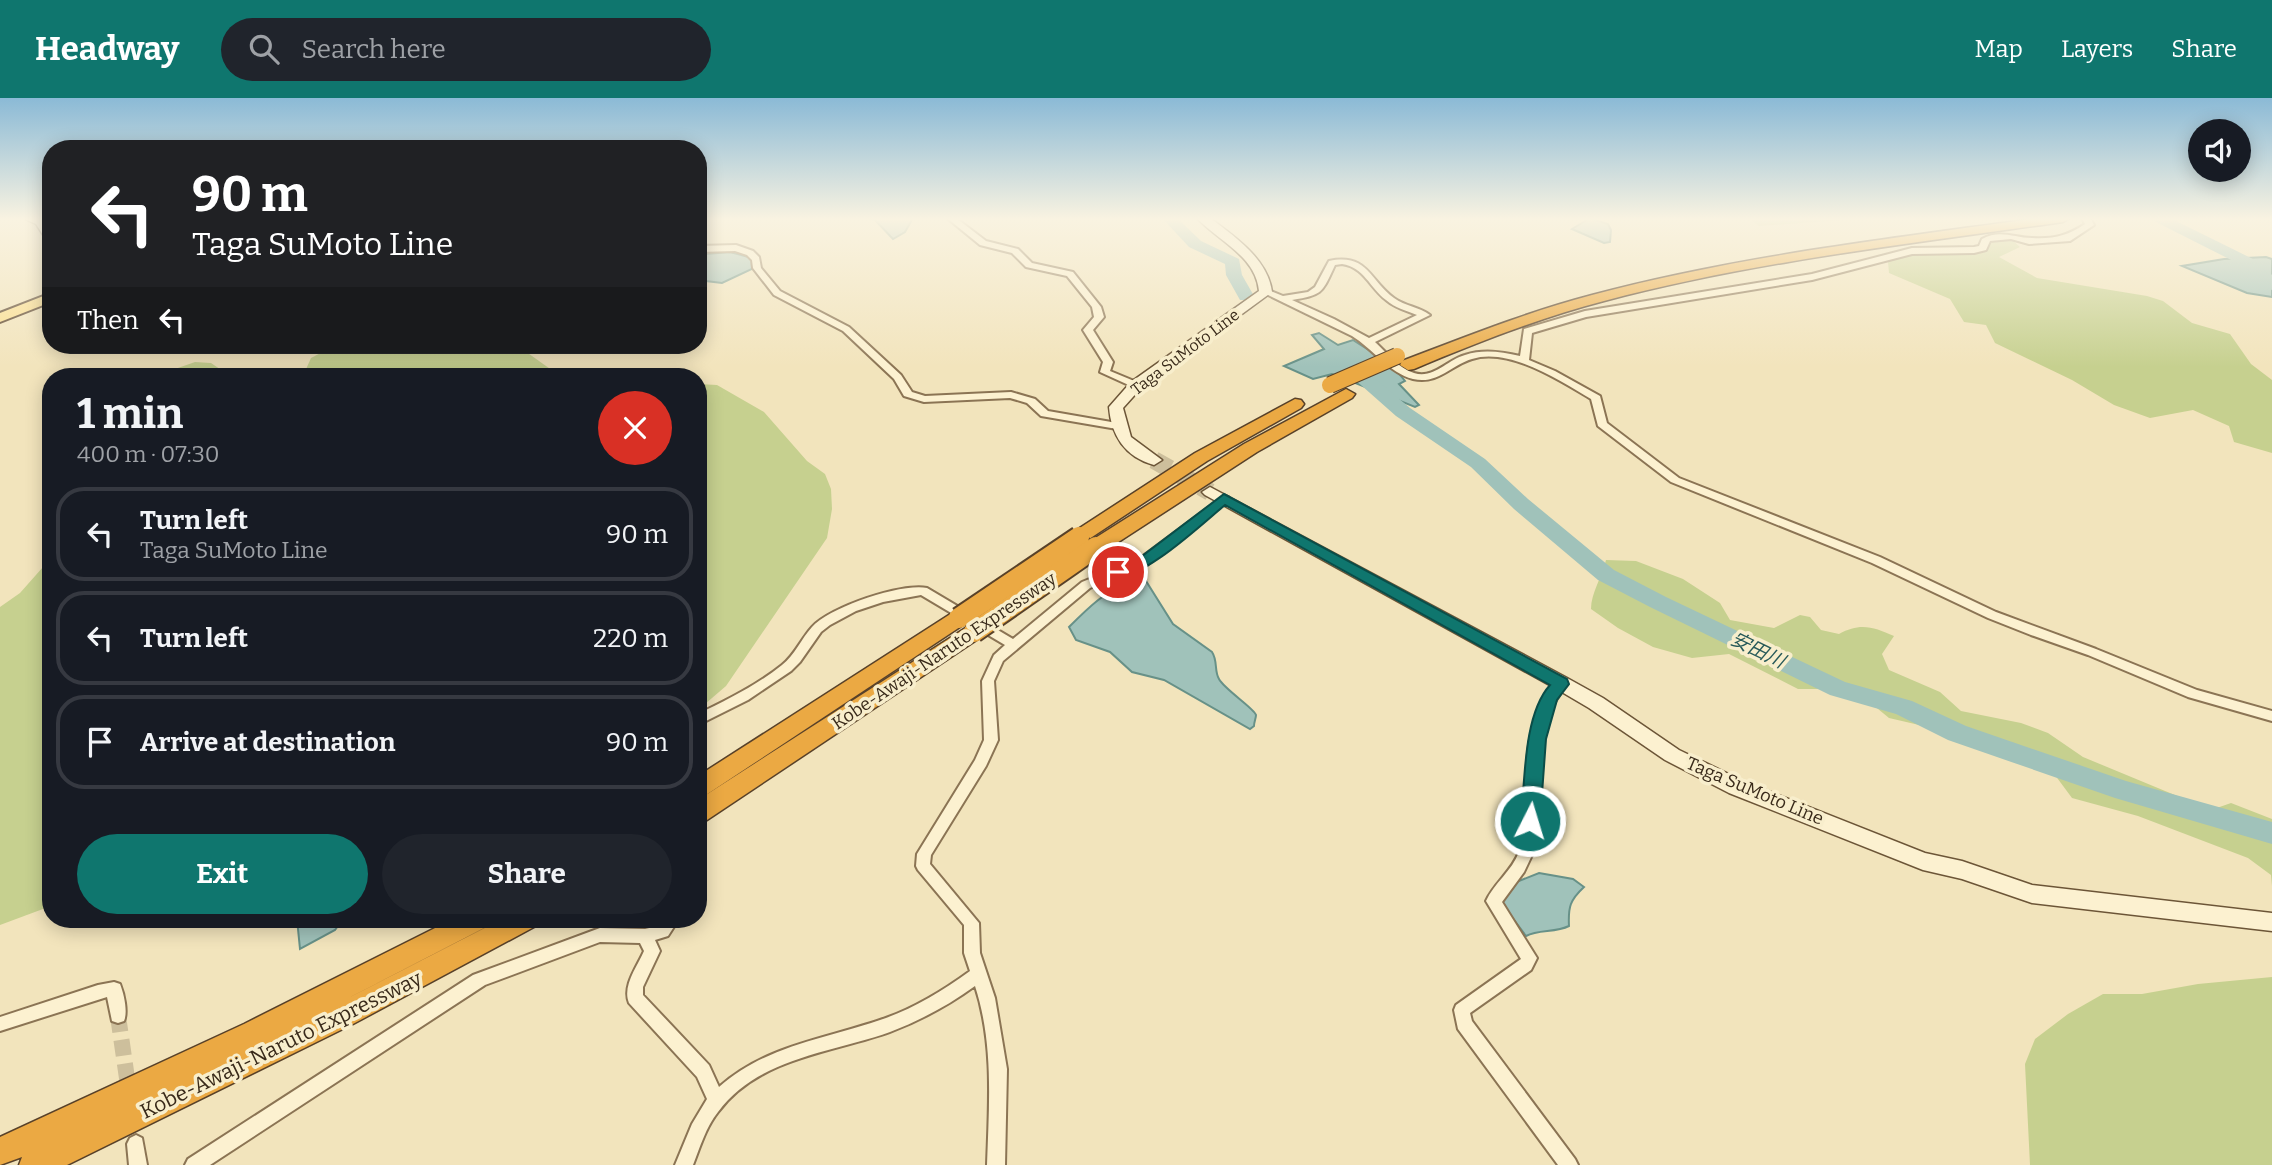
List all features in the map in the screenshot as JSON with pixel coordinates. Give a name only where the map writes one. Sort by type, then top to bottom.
[{"type":"highway","name":"Kobe-Awaji-Naruto Expressway","points":[[707,808],[1088,542],[1282,427],[1338,390],[1402,360],[1541,315],[1654,284],[1735,268]]},
{"type":"highway","name":"Kobe-Awaji-Naruto Expressway","points":[[707,783],[966,625]]},
{"type":"highway","name":"Kobe-Awaji-Naruto Expressway","points":[[0,1152],[254,1033],[459,928]]},
{"type":"highway","name":"Kobe-Awaji-Naruto Expressway","points":[[34,1165],[260,1058],[509,928]]},
{"type":"main road","points":[[1256,268],[1267,285],[1266,292]]},
{"type":"main road","name":"Taga SuMoto Line","points":[[1117,426],[1116,407],[1136,385],[1266,292]]},
{"type":"main road","points":[[0,318],[42,300]]},
{"type":"main road","points":[[1117,426],[1129,446],[1154,460]]},
{"type":"main road","name":"Taga SuMoto Line","points":[[1217,495],[1596,703],[1672,755],[1725,782],[1923,861],[1962,870],[2032,894],[2272,922]]},
{"type":"street","points":[[757,268],[772,289],[810,312],[846,329],[898,377],[905,392],[912,397],[924,399],[1010,395],[1031,401],[1045,414],[1117,426]]},
{"type":"street","points":[[1039,268],[1070,274],[1096,307],[1099,317],[1088,330],[1108,362],[1105,372],[1136,385]]},
{"type":"street","points":[[1282,299],[1311,294],[1319,289],[1330,268]]},
{"type":"street","points":[[1363,268],[1386,297],[1402,307],[1425,315],[1367,342]]},
{"type":"street","points":[[1524,361],[1527,331],[1585,314],[1812,277],[1847,268]]},
{"type":"street","points":[[1266,292],[1367,342],[1405,373],[1424,378],[1443,373],[1468,357],[1489,355],[1524,361],[1554,372],[1596,398],[1602,424],[1675,480],[1876,560],[2014,624],[2092,652],[2193,694],[2272,716]]},
{"type":"street","points":[[996,1165],[999,1069],[988,998],[972,953],[971,923],[923,866],[924,854],[981,762],[991,740],[988,681],[998,658],[1086,585],[1143,562],[1217,495]]},
{"type":"street","points":[[707,716],[742,698],[789,666],[805,650],[817,629],[837,616],[906,592],[923,591],[1012,644]]},
{"type":"street","points":[[1561,684],[1549,697],[1537,739],[1528,849],[1513,876],[1493,901],[1529,958],[1526,965],[1462,1010],[1464,1024],[1569,1165]]},
{"type":"street","points":[[194,1165],[479,980],[600,935],[645,936],[666,928]]},
{"type":"street","points":[[645,936],[652,951],[635,987],[635,998],[704,1071],[716,1100]]},
{"type":"street","points":[[684,1165],[716,1100],[752,1072],[809,1045],[877,1029],[930,1007],[979,974]]},
{"type":"street","points":[[0,1024],[114,989],[118,1016]]},
{"type":"street","points":[[136,1144],[138,1165]]},
{"type":"green space","points":[[1889,268],[2019,268],[2037,278],[2163,301],[2192,323],[2230,334],[2251,364],[2272,380],[2272,453],[2234,442],[2229,426],[2193,410],[2150,418],[2114,405],[2072,380],[1995,343],[1986,325],[1964,322],[1950,299],[1889,273]]},
{"type":"green space","points":[[319,354],[529,354],[549,368],[307,368],[311,358]]},
{"type":"green space","points":[[195,362],[211,363],[218,368],[178,368]]},
{"type":"green space","points":[[707,384],[717,385],[764,412],[807,461],[825,474],[831,489],[832,509],[827,538],[726,686],[707,702]]},
{"type":"green space","points":[[1606,560],[1636,561],[1683,579],[1720,603],[1730,620],[1774,628],[1800,615],[1810,617],[1821,630],[1839,634],[1860,627],[1887,633],[1894,636],[1882,654],[1889,670],[1940,692],[1961,711],[2021,723],[2048,733],[2083,757],[2211,810],[2231,803],[2272,819],[2272,886],[2271,875],[2248,858],[2138,816],[2072,798],[2052,771],[2032,756],[1988,741],[1889,718],[1872,704],[1830,689],[1798,689],[1729,654],[1692,658],[1653,647],[1591,609]]},
{"type":"green space","points":[[42,568],[42,909],[0,925],[0,607],[20,593]]},
{"type":"green space","points":[[2272,977],[2272,1165],[2030,1165],[2025,1064],[2035,1039],[2068,1014],[2103,994],[2142,994],[2198,984]]},
{"type":"water","points":[[707,268],[754,268],[754,268],[722,283],[707,281]]},
{"type":"water","points":[[2186,268],[2272,268],[2272,297],[2247,293]]},
{"type":"water","points":[[1319,333],[1338,345],[1353,340],[1380,358],[1405,381],[1399,384],[1419,405],[1415,407],[1332,374],[1313,379],[1284,366],[1324,349],[1312,335]]},
{"type":"water","points":[[1132,581],[1146,581],[1173,624],[1212,652],[1219,679],[1254,712],[1254,726],[1250,729],[1164,680],[1132,672],[1110,652],[1076,640],[1069,627],[1106,594]]},
{"type":"water","points":[[1539,873],[1573,879],[1584,887],[1571,904],[1569,926],[1526,936],[1499,900],[1514,883]]},
{"type":"water","points":[[298,928],[336,928],[335,930],[300,949]]},
{"type":"waterway","name":"安田川","points":[[1233,268],[1234,275],[1246,296]]},
{"type":"waterway","points":[[2256,268],[2272,285]]},
{"type":"waterway","name":"安田川","points":[[1359,374],[1403,412],[1478,463],[1521,504],[1606,575],[1658,602],[1838,689],[1903,707],[1957,733],[2124,791],[2272,833]]},
{"type":"tunnel","points":[[1154,460],[1210,492]]},
{"type":"tunnel","points":[[118,1016],[129,1092]]},
{"type":"route","points":[[1118,572],[1143,562],[1224,499],[1561,684],[1549,697],[1537,739],[1530,821]]}]
